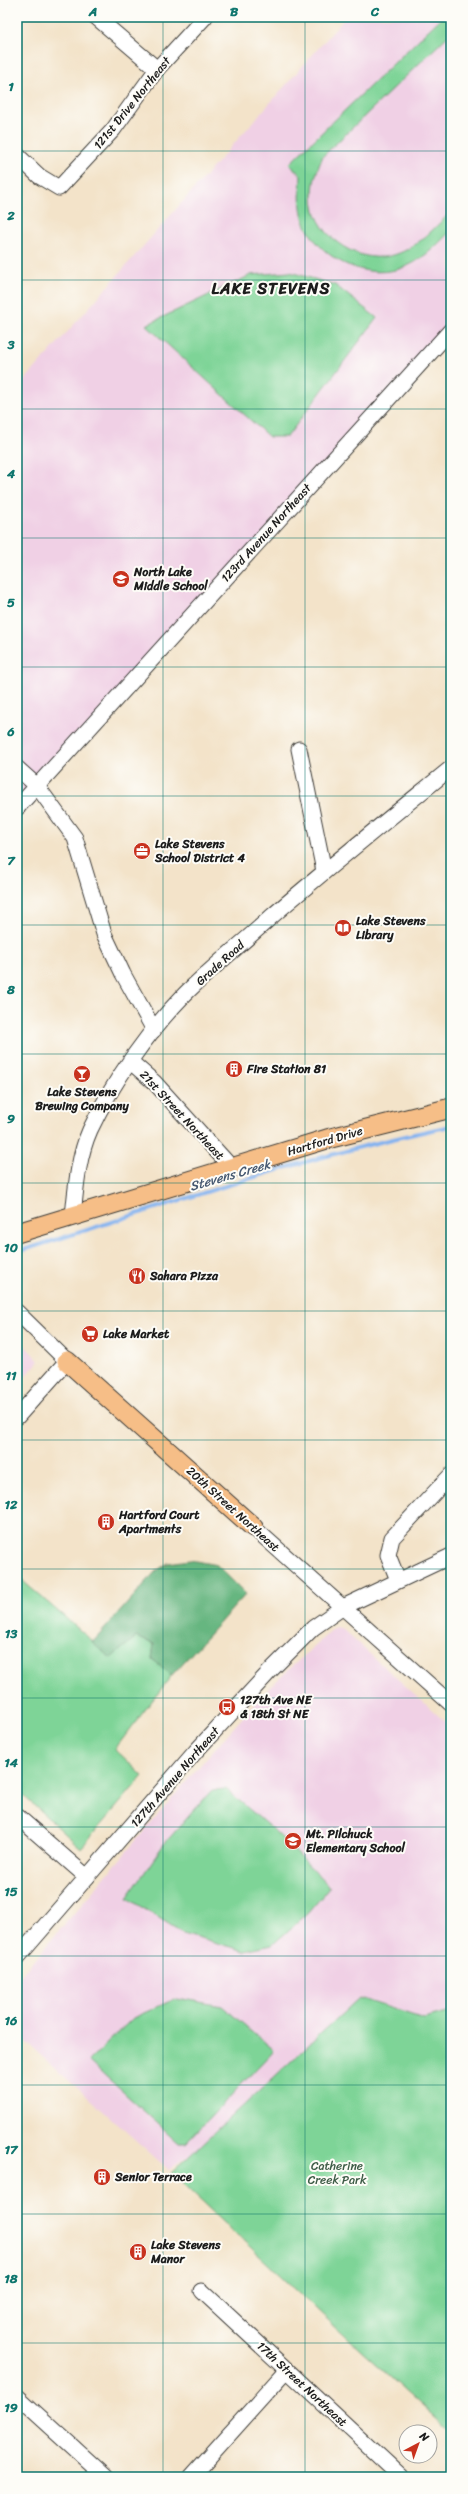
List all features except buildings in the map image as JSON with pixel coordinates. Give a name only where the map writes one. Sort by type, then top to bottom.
[{"type":"main road","name":"Hartford Drive","points":[[17,1233],[327,1139],[451,1108]]},
{"type":"main road","name":"20th Street Northeast","points":[[67,1361],[253,1527]]},
{"type":"street","points":[[96,17],[157,69]]},
{"type":"street","name":"121st Drive Northeast","points":[[17,155],[39,176],[58,188],[113,130],[157,69],[205,17]]},
{"type":"street","name":"123rd Avenue Northeast","points":[[17,808],[451,330]]},
{"type":"street","points":[[299,749],[324,871]]},
{"type":"street","points":[[17,768],[37,786],[75,838],[104,934],[154,1030]]},
{"type":"street","name":"Grade Road","points":[[73,1216],[76,1181],[82,1154],[90,1131],[131,1062],[154,1030],[185,994],[212,969],[324,871],[451,768]]},
{"type":"street","name":"21st Street Northeast","points":[[131,1062],[155,1083],[232,1168]]},
{"type":"street","name":"20th Street Northeast","points":[[17,1312],[67,1361]]},
{"type":"street","points":[[17,1417],[67,1361]]},
{"type":"street","points":[[398,1580],[388,1555],[392,1538],[451,1475]]},
{"type":"street","name":"20th Street Northeast","points":[[253,1527],[451,1704]]},
{"type":"street","name":"127th Avenue Northeast","points":[[17,1958],[272,1669],[314,1628],[343,1607],[451,1556]]},
{"type":"street","points":[[17,1816],[87,1877]]},
{"type":"street","name":"17th Street Northeast","points":[[202,2291],[402,2477]]},
{"type":"street","points":[[191,2477],[287,2370]]},
{"type":"street","points":[[17,2396],[106,2477]]},
{"type":"shaded area","name":"North Lake Middle School","points":[[346,17],[451,17],[451,328],[17,808],[17,389]]},
{"type":"shaded area","points":[[17,1337],[39,1361],[17,1386]]},
{"type":"shaded area","name":"Mt. Pilchuck Elementary School","points":[[335,1627],[341,1628],[451,1727],[451,2055],[302,2074],[169,2170],[17,2034],[17,1980],[209,1755],[270,1687]]},
{"type":"green space","points":[[442,17],[451,17],[451,33],[323,156],[315,179],[313,194],[314,208],[319,221],[327,232],[337,242],[349,250],[362,255],[376,257],[390,256],[408,249],[431,232],[451,212],[451,231],[421,258],[414,263],[399,269],[385,272],[370,271],[342,263],[330,255],[310,234],[301,210],[301,175],[289,164]]},
{"type":"green space","points":[[290,272],[335,285],[377,318],[287,437],[269,437],[146,325],[251,275]]},
{"type":"green space","points":[[190,1560],[217,1565],[246,1594],[172,1675],[152,1660],[154,1644],[136,1637],[111,1658],[92,1643],[156,1571],[168,1563]]},
{"type":"green space","points":[[17,1576],[111,1657],[136,1637],[154,1644],[152,1660],[172,1675],[115,1749],[143,1776],[81,1848],[17,1790]]},
{"type":"green space","points":[[226,1789],[279,1835],[330,1887],[307,1914],[272,1945],[245,1951],[183,1933],[127,1898],[164,1844],[212,1790]]},
{"type":"green space","points":[[177,1998],[222,2006],[274,2050],[186,2143],[179,2143],[89,2061],[133,2018]]},
{"type":"green space","name":"Catherine Creek Park","points":[[359,1998],[424,2019],[451,2012],[451,2432],[359,2349],[171,2173]]},
{"type":"waterway","name":"Stevens Creek","points":[[17,1252],[287,1167],[396,1138],[451,1126]]},
{"type":"place","name":"North Lake Middle School","points":[[121,579]]},
{"type":"place","name":"Lake Stevens School District 4","points":[[142,851]]},
{"type":"place","name":"Lake Stevens Library","points":[[343,928]]},
{"type":"place","name":"Fire Station 81","points":[[234,1069]]},
{"type":"place","name":"Lake Stevens Brewing Company","points":[[82,1074]]},
{"type":"place","name":"Sahara Pizza","points":[[137,1276]]},
{"type":"place","name":"Lake Market","points":[[90,1334]]},
{"type":"place","name":"Hartford Court Apartments","points":[[106,1522]]},
{"type":"place","name":"127th Ave NE & 18th St NE","points":[[227,1707]]},
{"type":"place","name":"Mt. Pilchuck Elementary School","points":[[293,1841]]},
{"type":"place","name":"Senior Terrace","points":[[102,2177]]},
{"type":"place","name":"Lake Stevens Manor","points":[[138,2252]]},
{"type":"district","name":"LAKE STEVENS","points":[[271,288]]}]
